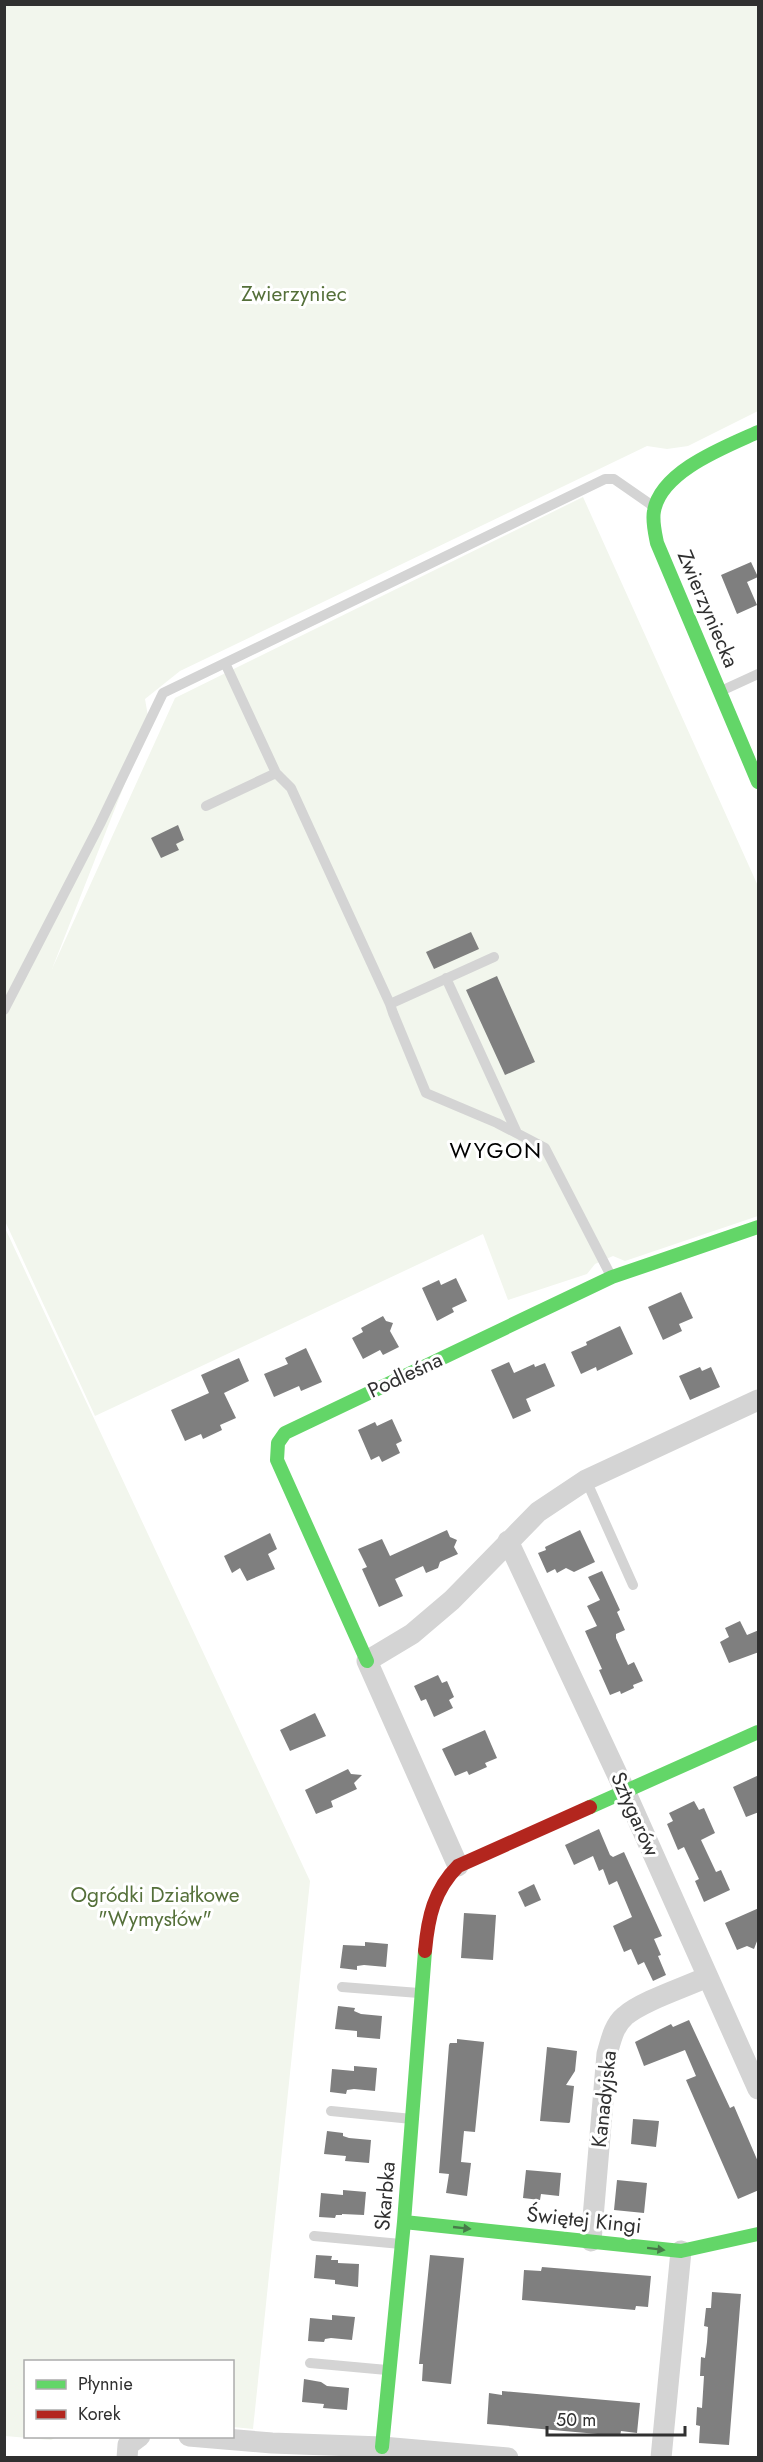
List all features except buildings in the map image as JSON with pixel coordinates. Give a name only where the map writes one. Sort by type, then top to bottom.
[{"type":"street","points":[[654,506],[667,485],[698,461],[759,432]]},
{"type":"street","name":"Zwierzyniecka","points":[[654,506],[657,543],[759,782]]},
{"type":"street","name":"Podleśna","points":[[367,1661],[277,1460],[276,1448],[280,1437],[288,1430],[612,1277],[759,1227]]},
{"type":"street","points":[[759,1400],[586,1480],[538,1512],[453,1600],[412,1634],[367,1661],[458,1866],[759,1732]]},
{"type":"street","name":"Sztygarów","points":[[508,1541],[625,1791],[759,2089]]},
{"type":"street","name":"Skarbka","points":[[382,2446],[404,2222],[427,1924],[432,1903],[444,1880],[458,1866]]},
{"type":"street","name":"Kanadyjska","points":[[591,2241],[607,2054],[616,2027],[625,2016],[637,2008],[708,1977]]},
{"type":"street","name":"Świętej Kingi","points":[[404,2222],[681,2251],[759,2234]]},
{"type":"street","points":[[661,2457],[681,2251]]},
{"type":"street","points":[[201,2438],[272,2450],[382,2446],[508,2457]]},
{"type":"lane","points":[[4,1010],[100,824],[163,693],[605,478],[614,479],[654,506]]},
{"type":"lane","points":[[225,663],[276,773],[296,795],[390,1004],[426,1093],[517,1133],[545,1148],[612,1277]]},
{"type":"lane","points":[[720,691],[759,674]]},
{"type":"lane","points":[[206,806],[276,773]]},
{"type":"lane","points":[[390,1004],[494,957]]},
{"type":"lane","points":[[446,978],[517,1133]]},
{"type":"lane","points":[[586,1480],[633,1585]]},
{"type":"lane","points":[[342,1987],[421,1993]]},
{"type":"lane","points":[[331,2111],[412,2120]]},
{"type":"lane","points":[[314,2236],[402,2244]]},
{"type":"lane","points":[[310,2363],[389,2370]]},
{"type":"green space","name":"Zwierzyniec","points":[[4,5],[758,5],[758,411],[688,446],[667,449],[647,446],[180,671],[145,699],[149,722],[52,969],[175,698],[583,497],[758,886],[758,1216],[625,1261],[613,1256],[595,1264],[587,1274],[508,1300],[483,1234],[95,1416],[5,1221]]},
{"type":"green space","name":"Ogródki Działkowe \"Wymysłów\"","points":[[5,1228],[310,1881],[253,2429],[234,2427],[234,2360],[24,2360],[24,2438],[5,2436]]},
{"type":"green space","name":"Ogródki Działkowe \"Wymysłów\"","points":[[28,2438],[55,2438],[51,2440]]},
{"type":"traffic: fast","points":[[758,432],[712,453],[681,472],[659,497],[653,519],[657,543],[758,782]]},
{"type":"traffic: fast","points":[[367,1661],[277,1460],[278,1443],[285,1433],[612,1277],[758,1227]]},
{"type":"traffic: fast","points":[[590,1807],[758,1732]]},
{"type":"traffic: fast","points":[[382,2447],[404,2222],[425,1951]]},
{"type":"traffic: fast","points":[[404,2222],[681,2251],[758,2234]]},
{"type":"traffic: jam","points":[[425,1951],[430,1915],[438,1894],[458,1866],[590,1807]]},
{"type":"district","name":"WYGON","points":[[496,1150]]}]
